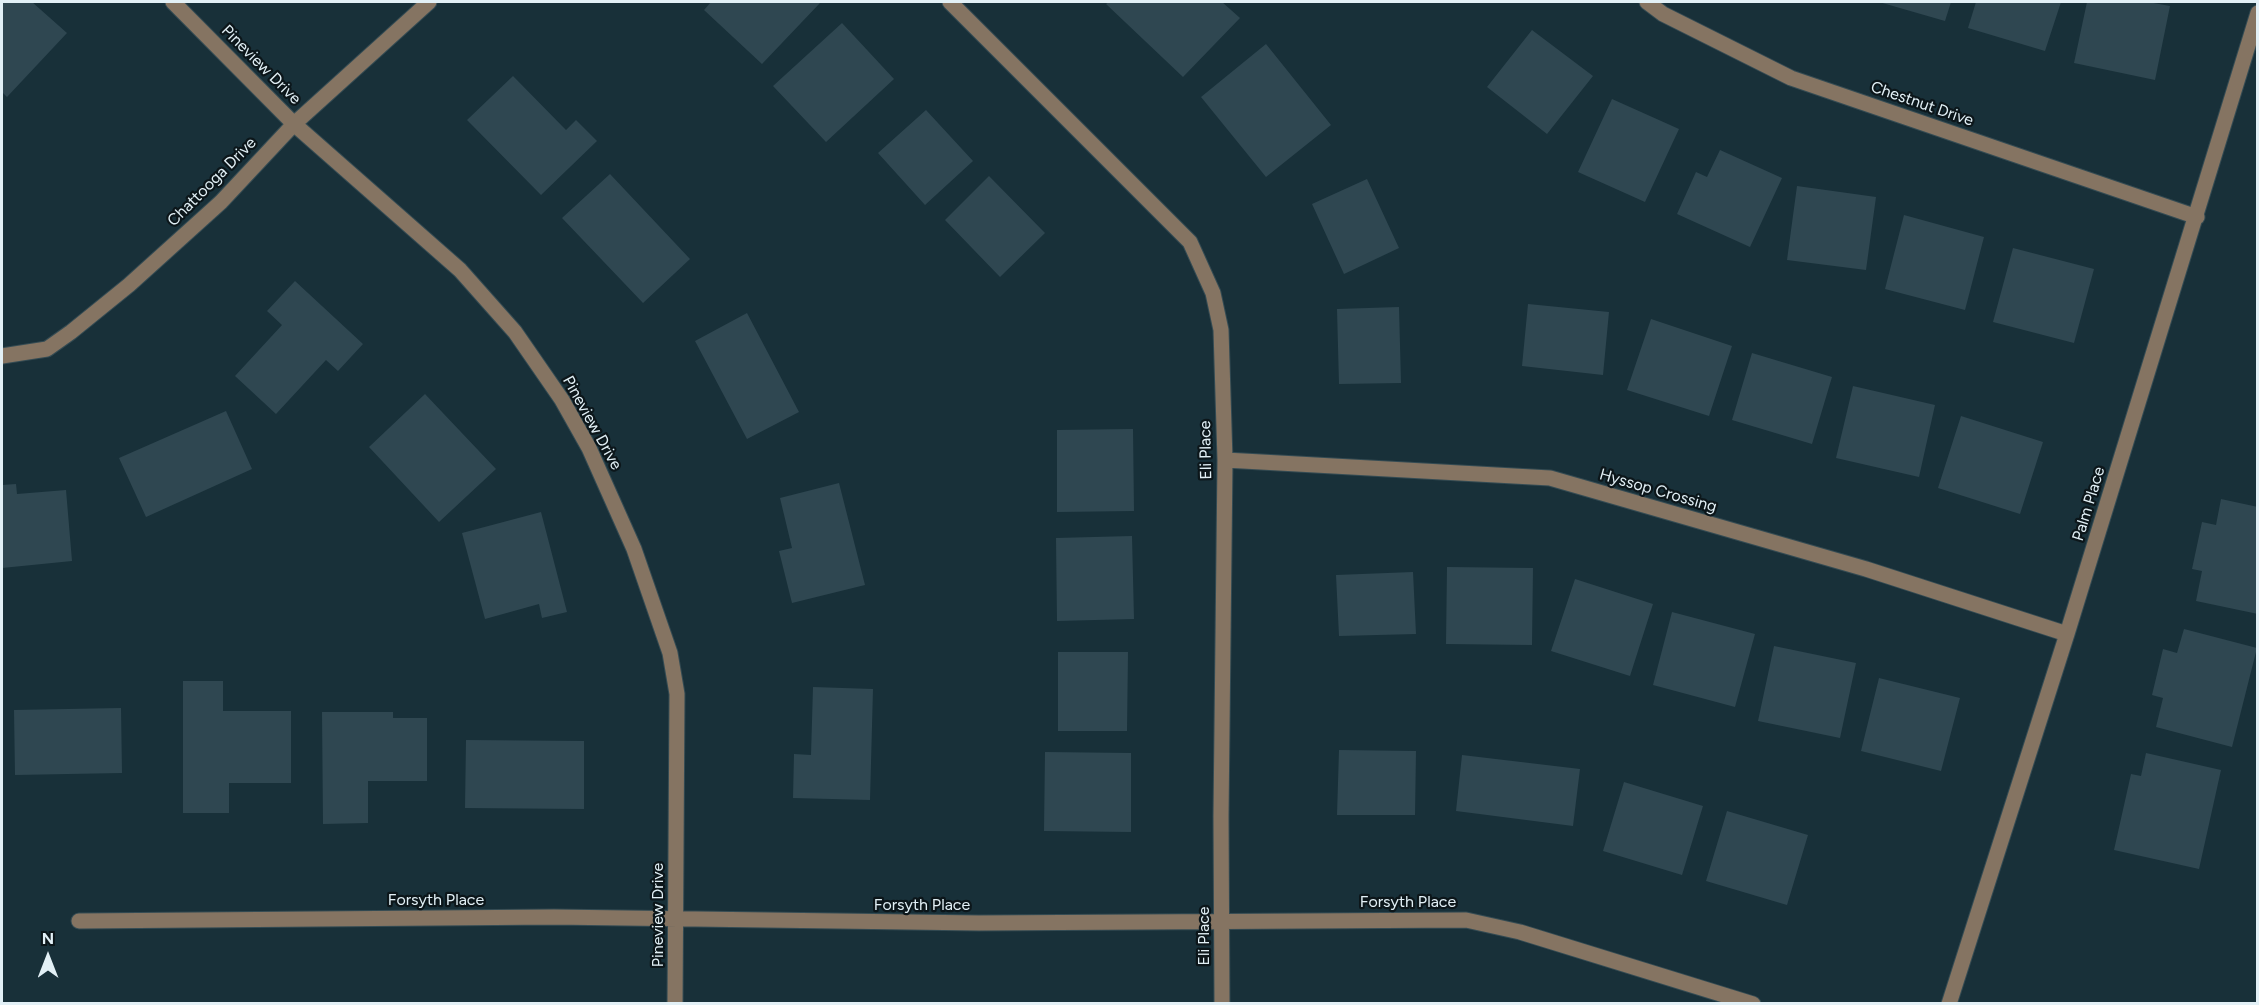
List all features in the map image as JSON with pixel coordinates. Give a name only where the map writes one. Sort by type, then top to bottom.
[{"type":"street","name":"Pineview Drive","points":[[173,2],[294,124],[468,279],[515,332],[562,399],[589,448],[634,549],[670,653],[677,694],[675,1004]]},
{"type":"street","name":"Chattooga Drive","points":[[2,356],[46,349],[79,326],[129,285],[221,202],[294,124],[429,2]]},
{"type":"street","name":"Eli Place","points":[[950,2],[1190,242],[1213,293],[1221,330],[1225,460],[1222,1004]]},
{"type":"street","name":"Chestnut Drive","points":[[1647,2],[1664,14],[1791,78],[2197,217]]},
{"type":"street","name":"Palm Place","points":[[1949,1004],[2067,634],[2258,13]]},
{"type":"street","name":"Hyssop Crossing","points":[[1225,460],[1550,478],[1866,569],[2067,634]]},
{"type":"street","name":"Forsyth Place","points":[[79,921],[542,917],[979,923],[1466,920],[1520,932],[1753,1004]]},
{"type":"building","points":[[2,2],[32,2],[67,33],[7,97],[2,92]]},
{"type":"building","points":[[711,2],[820,3],[762,64],[704,10]]},
{"type":"building","points":[[1109,2],[1222,2],[1240,18],[1183,77],[1106,4]]},
{"type":"building","points":[[1879,2],[1951,2],[1945,21]]},
{"type":"building","points":[[1976,2],[2061,2],[2045,51],[1968,28]]},
{"type":"building","points":[[2087,2],[2148,2],[2170,6],[2155,80],[2074,63]]},
{"type":"building","points":[[842,23],[894,79],[826,142],[773,86]]},
{"type":"building","points":[[1532,30],[1593,76],[1547,134],[1487,87]]},
{"type":"building","points":[[1266,44],[1331,125],[1266,177],[1201,97]]},
{"type":"building","points":[[513,76],[566,130],[576,120],[597,141],[541,195],[467,120]]},
{"type":"building","points":[[1612,99],[1679,129],[1645,202],[1578,172]]},
{"type":"building","points":[[926,110],[973,161],[925,205],[878,153]]},
{"type":"building","points":[[1720,150],[1782,178],[1750,247],[1677,214],[1696,172],[1707,177]]},
{"type":"building","points":[[610,174],[690,259],[643,303],[562,218]]},
{"type":"building","points":[[989,176],[1045,233],[1000,277],[945,220]]},
{"type":"building","points":[[1367,179],[1399,248],[1344,274],[1312,204]]},
{"type":"building","points":[[1797,186],[1876,197],[1866,270],[1787,260]]},
{"type":"building","points":[[1904,215],[1984,237],[1965,310],[1885,289]]},
{"type":"building","points":[[2013,248],[2094,269],[2074,343],[1993,322]]},
{"type":"building","points":[[295,281],[363,344],[338,371],[326,360],[276,414],[235,376],[282,325],[267,311]]},
{"type":"building","points":[[1528,304],[1609,312],[1603,375],[1522,366]]},
{"type":"building","points":[[1399,307],[1401,383],[1339,384],[1337,309]]},
{"type":"building","points":[[747,313],[799,412],[747,439],[695,341]]},
{"type":"building","points":[[1651,319],[1732,346],[1709,416],[1627,390]]},
{"type":"building","points":[[1752,353],[1832,377],[1812,444],[1732,420]]},
{"type":"building","points":[[1853,386],[1935,405],[1919,477],[1836,458]]},
{"type":"building","points":[[425,394],[496,469],[439,522],[369,447]]},
{"type":"building","points":[[226,411],[252,469],[146,517],[119,458]]},
{"type":"building","points":[[1961,416],[2043,442],[2020,514],[1938,488]]},
{"type":"building","points":[[1133,429],[1134,511],[1057,512],[1057,430]]},
{"type":"building","points":[[839,483],[865,585],[792,603],[779,551],[792,548],[780,498]]},
{"type":"building","points":[[16,484],[17,494],[66,490],[72,561],[2,568],[2,485]]},
{"type":"building","points":[[2221,499],[2258,507],[2258,614],[2196,601],[2202,571],[2192,569],[2202,522],[2216,525]]},
{"type":"building","points":[[541,512],[567,612],[542,618],[539,604],[485,619],[462,533]]},
{"type":"building","points":[[1132,536],[1134,619],[1057,621],[1056,538]]},
{"type":"building","points":[[1447,567],[1533,568],[1532,645],[1446,644]]},
{"type":"building","points":[[1413,572],[1416,634],[1339,636],[1336,575]]},
{"type":"building","points":[[1575,579],[1653,604],[1630,676],[1551,651]]},
{"type":"building","points":[[1672,612],[1755,634],[1735,707],[1653,685]]},
{"type":"building","points":[[2184,629],[2257,648],[2232,747],[2156,727],[2163,698],[2152,695],[2163,649],[2177,653]]},
{"type":"building","points":[[1774,646],[1856,663],[1840,738],[1758,721]]},
{"type":"building","points":[[1058,652],[1128,652],[1127,731],[1058,731]]},
{"type":"building","points":[[1879,678],[1960,698],[1941,771],[1861,751]]},
{"type":"building","points":[[183,681],[223,681],[223,711],[291,711],[291,783],[229,783],[229,813],[183,813]]},
{"type":"building","points":[[813,687],[873,689],[870,800],[793,798],[794,754],[811,755]]},
{"type":"building","points":[[121,708],[122,773],[15,775],[14,710]]},
{"type":"building","points":[[322,712],[393,712],[393,718],[427,718],[427,781],[368,781],[368,823],[323,824]]},
{"type":"building","points":[[466,740],[584,741],[584,809],[465,808]]},
{"type":"building","points":[[1339,750],[1416,751],[1415,815],[1337,815]]},
{"type":"building","points":[[1045,752],[1131,753],[1131,832],[1044,831]]},
{"type":"building","points":[[2146,753],[2221,770],[2199,869],[2114,850],[2131,774],[2141,776]]},
{"type":"building","points":[[1462,755],[1580,769],[1573,826],[1456,811]]},
{"type":"building","points":[[1624,782],[1703,806],[1682,875],[1603,851]]},
{"type":"building","points":[[1727,811],[1808,835],[1787,905],[1706,881]]}]
